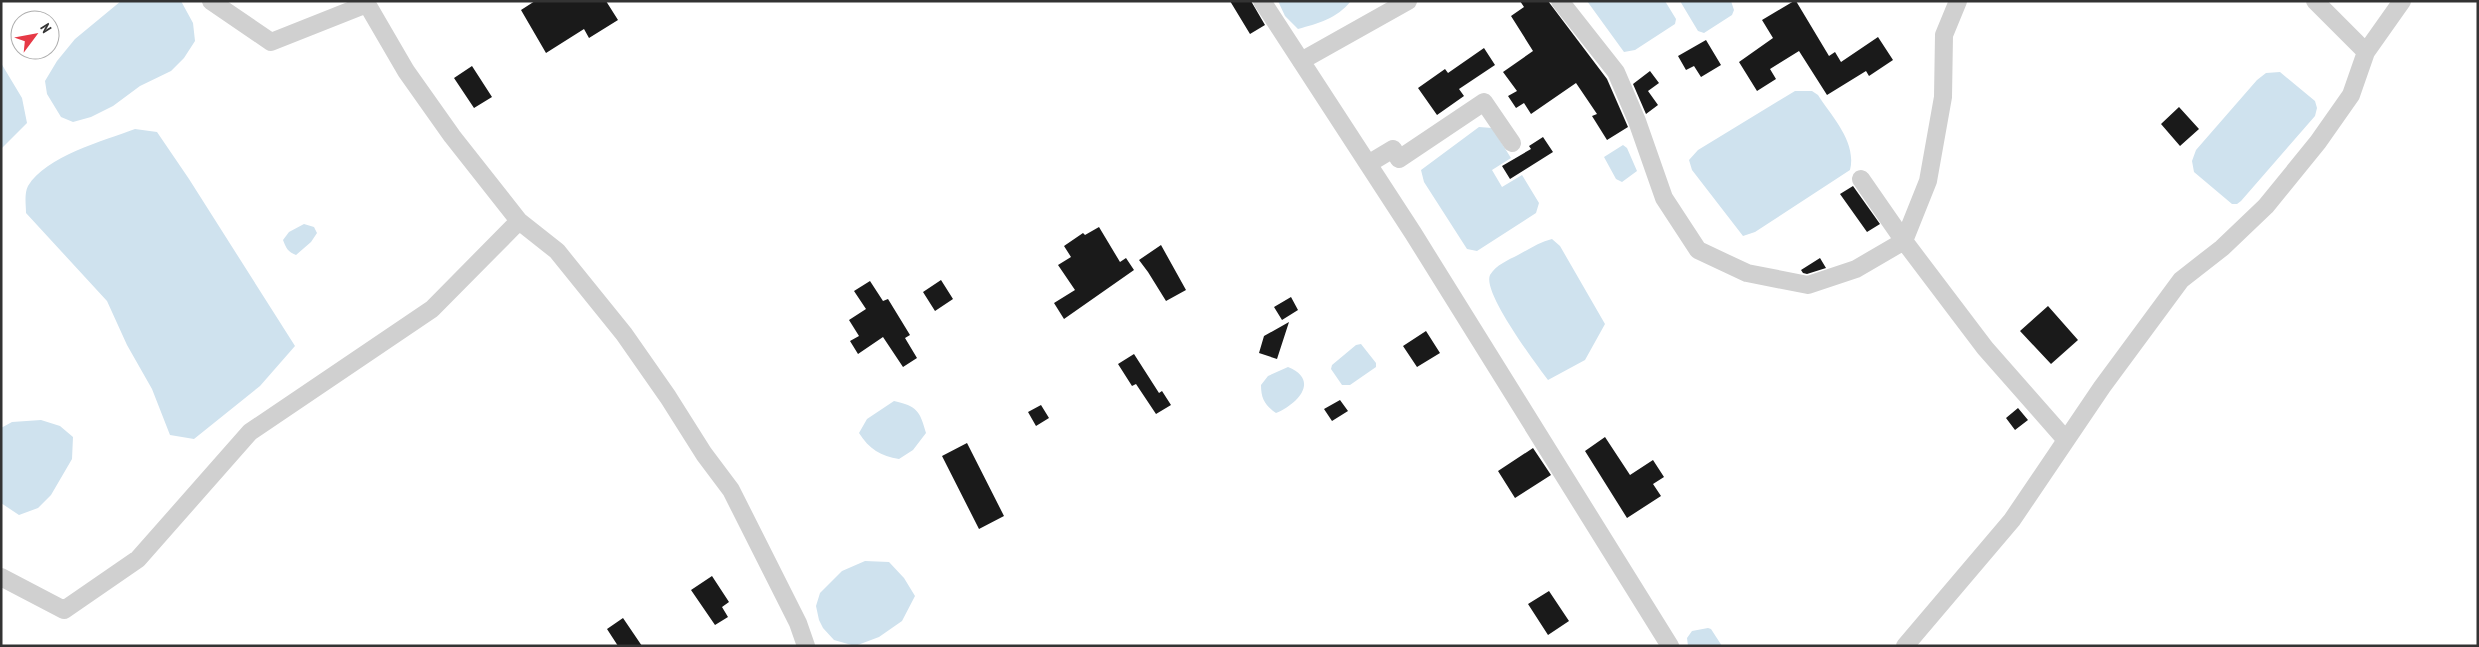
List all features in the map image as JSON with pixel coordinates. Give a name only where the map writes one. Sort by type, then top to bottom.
[{"type":"street","points":[[211,1],[271,42],[367,3],[406,71],[452,136],[519,220],[557,250],[624,334],[704,454],[731,490],[798,623],[806,646]]},
{"type":"street","points":[[1262,1],[1368,164],[1670,646]]},
{"type":"street","points":[[1301,61],[1408,1]]},
{"type":"street","points":[[1560,1],[1616,72],[1637,121],[1664,198],[1698,250],[1747,273],[1808,285],[1856,269],[1904,241],[1928,181],[1943,97],[1944,35],[1958,1]]},
{"type":"street","points":[[2316,1],[2366,52]]},
{"type":"street","points":[[1905,646],[2012,520],[2066,440],[2181,280],[2222,248],[2266,206],[2318,142],[2351,95],[2366,52],[2402,1]]},
{"type":"street","points":[[1368,164],[1392,149],[1399,159],[1484,102],[1512,143]]},
{"type":"street","points":[[1861,179],[1904,241],[1985,348],[2066,440]]},
{"type":"street","points":[[1,576],[64,610],[138,559],[250,432],[432,309],[519,220]]},
{"type":"water","points":[[121,1],[181,1],[193,23],[195,41],[184,58],[171,71],[140,86],[113,106],[91,117],[73,122],[61,117],[47,94],[45,81],[57,61],[60,60],[60,57],[75,39]]},
{"type":"water","points":[[1278,1],[1351,1],[1333,16],[1298,29],[1285,16]]},
{"type":"water","points":[[1587,1],[1665,1],[1676,19],[1675,24],[1635,50],[1624,52]]},
{"type":"water","points":[[1680,1],[1731,1],[1734,10],[1732,15],[1704,33],[1698,31]]},
{"type":"water","points":[[1,63],[22,98],[27,123],[1,149]]},
{"type":"water","points":[[2280,72],[2315,101],[2317,108],[2315,116],[2241,201],[2237,204],[2232,204],[2194,172],[2192,161],[2196,150],[2257,80],[2266,73]]},
{"type":"water","points":[[1795,91],[1812,91],[1818,95],[1830,112],[1847,140],[1851,160],[1850,170],[1755,232],[1743,236],[1692,170],[1689,160],[1698,150]]},
{"type":"water","points":[[1479,127],[1492,128],[1511,158],[1492,170],[1502,187],[1522,175],[1539,203],[1536,213],[1477,251],[1467,249],[1424,182],[1421,170]]},
{"type":"water","points":[[135,129],[157,132],[295,346],[260,386],[194,439],[170,435],[152,389],[127,345],[107,301],[26,213],[27,189],[36,175],[61,158],[76,151]]},
{"type":"water","points":[[1623,145],[1627,148],[1637,171],[1622,182],[1616,179],[1604,157]]},
{"type":"water","points":[[304,224],[314,227],[317,233],[311,242],[296,255],[291,253],[283,240],[289,232]]},
{"type":"water","points":[[1552,239],[1560,246],[1605,324],[1585,360],[1548,380],[1511,328],[1494,296],[1490,284],[1490,275],[1506,261]]},
{"type":"water","points":[[1361,344],[1376,363],[1376,367],[1350,385],[1342,385],[1331,369],[1332,365],[1356,345]]},
{"type":"water","points":[[1288,367],[1298,372],[1303,378],[1304,385],[1302,392],[1292,404],[1276,413],[1264,401],[1261,385],[1268,376]]},
{"type":"water","points":[[894,401],[908,405],[916,411],[922,419],[926,433],[913,450],[899,459],[876,451],[859,433],[867,419]]},
{"type":"water","points":[[41,420],[60,426],[73,437],[72,459],[51,495],[38,508],[19,515],[1,503],[1,428],[12,422]]},
{"type":"water","points":[[865,561],[889,562],[904,578],[915,596],[902,621],[879,637],[855,646],[834,640],[823,628],[816,606],[820,593],[842,571]]},
{"type":"water","points":[[1711,629],[1722,646],[1688,646],[1687,638],[1692,631]]},
{"type":"building","points":[[535,1],[606,1],[618,20],[589,38],[584,29],[546,53],[521,10]]},
{"type":"building","points":[[1230,1],[1251,1],[1265,25],[1250,34]]},
{"type":"building","points":[[1520,1],[1548,1],[1607,79],[1628,127],[1607,140],[1592,116],[1597,114],[1576,83],[1531,114],[1524,103],[1516,108],[1508,96],[1517,91],[1503,72],[1533,51],[1511,16],[1524,7]]},
{"type":"building","points":[[1796,1],[1829,56],[1835,52],[1841,62],[1878,37],[1893,60],[1869,76],[1866,71],[1827,95],[1799,51],[1770,69],[1776,79],[1757,91],[1739,62],[1773,38],[1762,20]]},
{"type":"building","points":[[1706,40],[1721,65],[1701,77],[1694,66],[1686,70],[1678,56]]},
{"type":"building","points":[[1484,48],[1495,65],[1459,89],[1464,96],[1437,115],[1418,88],[1445,69],[1448,73]]},
{"type":"building","points":[[472,66],[492,97],[474,108],[454,78]]},
{"type":"building","points":[[1650,71],[1659,83],[1648,91],[1658,105],[1646,114],[1633,84]]},
{"type":"building","points":[[2179,107],[2199,129],[2180,146],[2161,124]]},
{"type":"building","points":[[1543,137],[1553,152],[1510,179],[1502,166],[1531,149],[1529,146]]},
{"type":"building","points":[[1853,186],[1880,224],[1867,232],[1840,194]]},
{"type":"building","points":[[1099,227],[1120,262],[1126,258],[1134,270],[1064,319],[1054,303],[1075,290],[1058,265],[1071,257],[1064,246],[1083,233],[1085,235]]},
{"type":"building","points":[[1161,245],[1186,290],[1166,301],[1139,260]]},
{"type":"building","points":[[1820,258],[1826,268],[1807,274],[1803,273],[1801,270]]},
{"type":"building","points":[[941,280],[953,299],[935,311],[923,292]]},
{"type":"building","points":[[870,281],[883,301],[888,299],[910,335],[905,338],[917,358],[903,367],[883,337],[858,354],[850,341],[859,336],[849,320],[866,309],[854,291]]},
{"type":"building","points":[[1291,297],[1298,310],[1282,320],[1274,307]]},
{"type":"building","points":[[2048,306],[2078,340],[2051,364],[2020,331]]},
{"type":"building","points":[[1289,322],[1277,359],[1259,353],[1264,336]]},
{"type":"building","points":[[1426,331],[1440,353],[1417,367],[1403,346]]},
{"type":"building","points":[[1134,354],[1159,393],[1162,391],[1171,405],[1156,414],[1136,384],[1132,386],[1118,364]]},
{"type":"building","points":[[1340,400],[1348,411],[1332,421],[1324,409]]},
{"type":"building","points":[[1041,405],[1049,418],[1036,426],[1028,412]]},
{"type":"building","points":[[2018,408],[2028,420],[2015,430],[2006,418]]},
{"type":"building","points":[[1605,437],[1630,475],[1653,460],[1664,477],[1653,484],[1661,496],[1627,518],[1585,451]]},
{"type":"building","points":[[967,443],[1004,516],[979,529],[942,456]]},
{"type":"building","points":[[1533,448],[1551,475],[1515,498],[1498,471]]},
{"type":"building","points":[[712,576],[729,602],[722,607],[728,617],[715,625],[691,590]]},
{"type":"building","points":[[1549,591],[1569,621],[1548,635],[1528,604]]},
{"type":"building","points":[[623,618],[642,646],[618,646],[607,629]]}]
